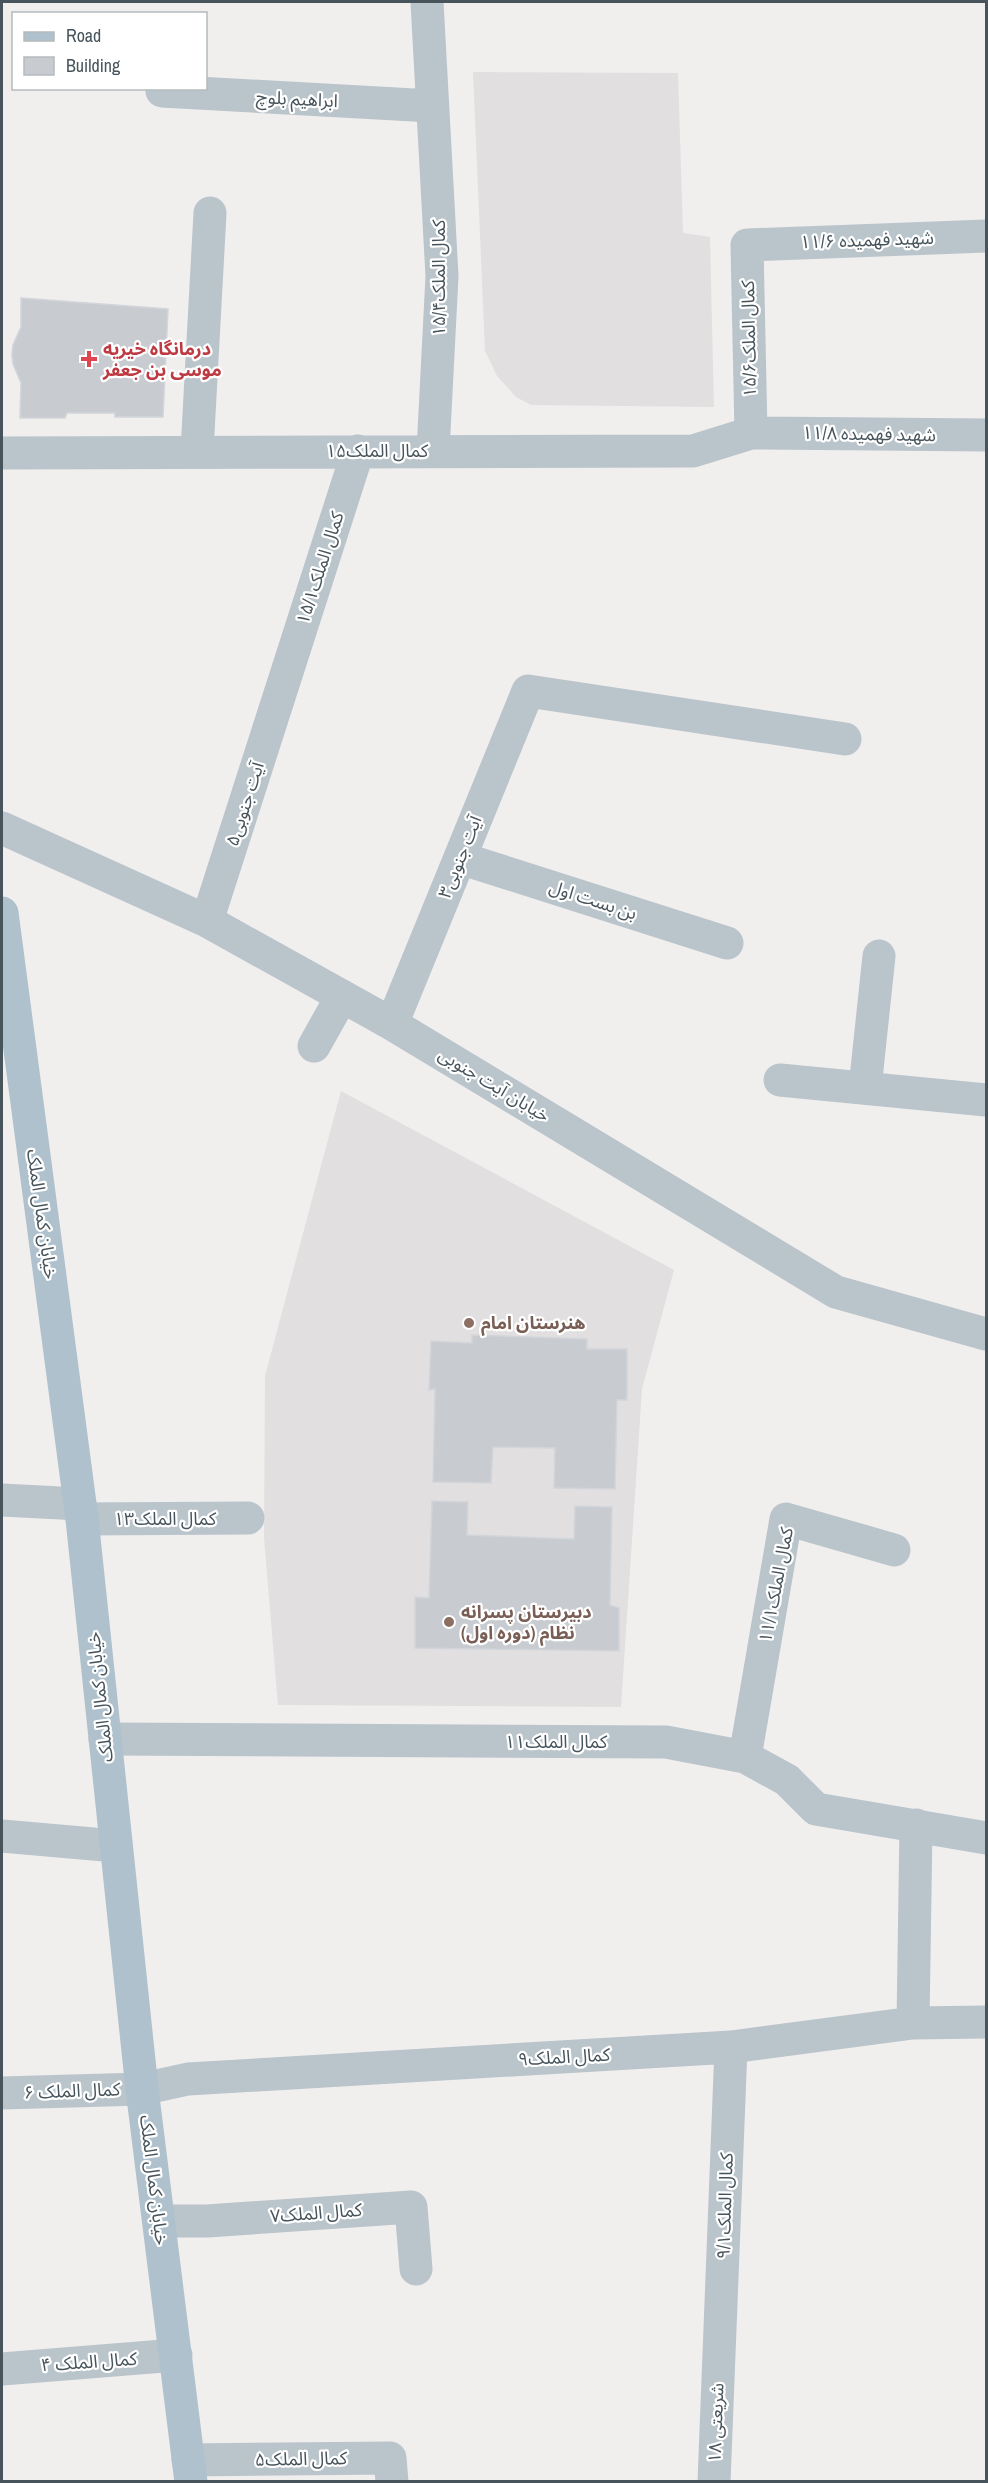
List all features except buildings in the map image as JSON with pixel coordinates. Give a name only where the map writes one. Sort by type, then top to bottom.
[{"type":"main road","name":"خیابان کمال الملک","points":[[2,913],[9,1021],[81,1512],[142,2089],[190,2470]]},
{"type":"street","name":"کمال الملک۱۵/۴","points":[[427,2],[442,276],[433,451]]},
{"type":"street","name":"ابراهیم بلوچ","points":[[162,91],[432,106]]},
{"type":"street","points":[[197,451],[210,213]]},
{"type":"street","name":"شهید فهمیده ۱۱/۶","points":[[747,245],[987,236]]},
{"type":"street","name":"کمال الملک۱۵/۶","points":[[747,245],[751,433]]},
{"type":"street","name":"کمال الملک۱۵","points":[[2,453],[693,451],[751,433]]},
{"type":"street","name":"شهید فهمیده ۱۱/۸","points":[[751,433],[987,435]]},
{"type":"street","name":"کمال الملک۱۵/۱","points":[[282,686],[357,451]]},
{"type":"street","name":"آیت جنوبی۵","points":[[207,921],[282,686]]},
{"type":"street","name":"آیت جنوبی۳","points":[[392,1024],[528,691],[845,739]]},
{"type":"street","name":"خیابان آیت جنوبی","points":[[2,828],[207,921],[342,996],[836,1292],[987,1334]]},
{"type":"street","name":"بن بست اول","points":[[460,858],[727,943]]},
{"type":"street","points":[[865,1088],[879,956]]},
{"type":"street","points":[[314,1046],[342,996]]},
{"type":"street","points":[[780,1080],[987,1100]]},
{"type":"street","name":"کمال الملک۱۳","points":[[2,1500],[81,1512],[248,1518]]},
{"type":"street","name":"کمال الملک۱۱/۱","points":[[745,1757],[786,1519],[894,1550]]},
{"type":"street","name":"کمال الملک۱۱","points":[[105,1739],[666,1742],[745,1757],[787,1780],[816,1809],[987,1838]]},
{"type":"street","points":[[913,2023],[916,1825]]},
{"type":"street","points":[[2,1836],[116,1846]]},
{"type":"street","name":"کمال الملک۹","points":[[142,2089],[188,2079],[731,2047],[913,2023],[987,2022]]},
{"type":"street","name":"کمال الملک۹/۱","points":[[719,2364],[731,2047]]},
{"type":"street","name":"کمال الملک ۶","points":[[2,2093],[142,2089]]},
{"type":"street","name":"کمال الملک۷","points":[[160,2221],[207,2221],[411,2207],[416,2269]]},
{"type":"street","name":"کمال الملک ۴","points":[[2,2369],[176,2355]]},
{"type":"street","name":"شریعتی ۱۸","points":[[714,2481],[719,2364]]},
{"type":"street","name":"کمال الملک۵","points":[[190,2470],[390,2458],[392,2481]]},
{"type":"shaded area","points":[[473,72],[678,73],[683,233],[710,237],[714,407],[531,405],[516,397],[497,376],[485,351]]},
{"type":"shaded area","points":[[341,1091],[674,1270],[642,1389],[621,1707],[278,1705],[264,1538],[265,1376]]},
{"type":"place","name":"درمانگاه خیریه موسی بن جعفر","points":[[89,359]]},
{"type":"place","name":"هنرستان امام","points":[[469,1323]]},
{"type":"place","name":"دبیرستان پسرانه نظام (دوره اول)","points":[[449,1622]]}]
